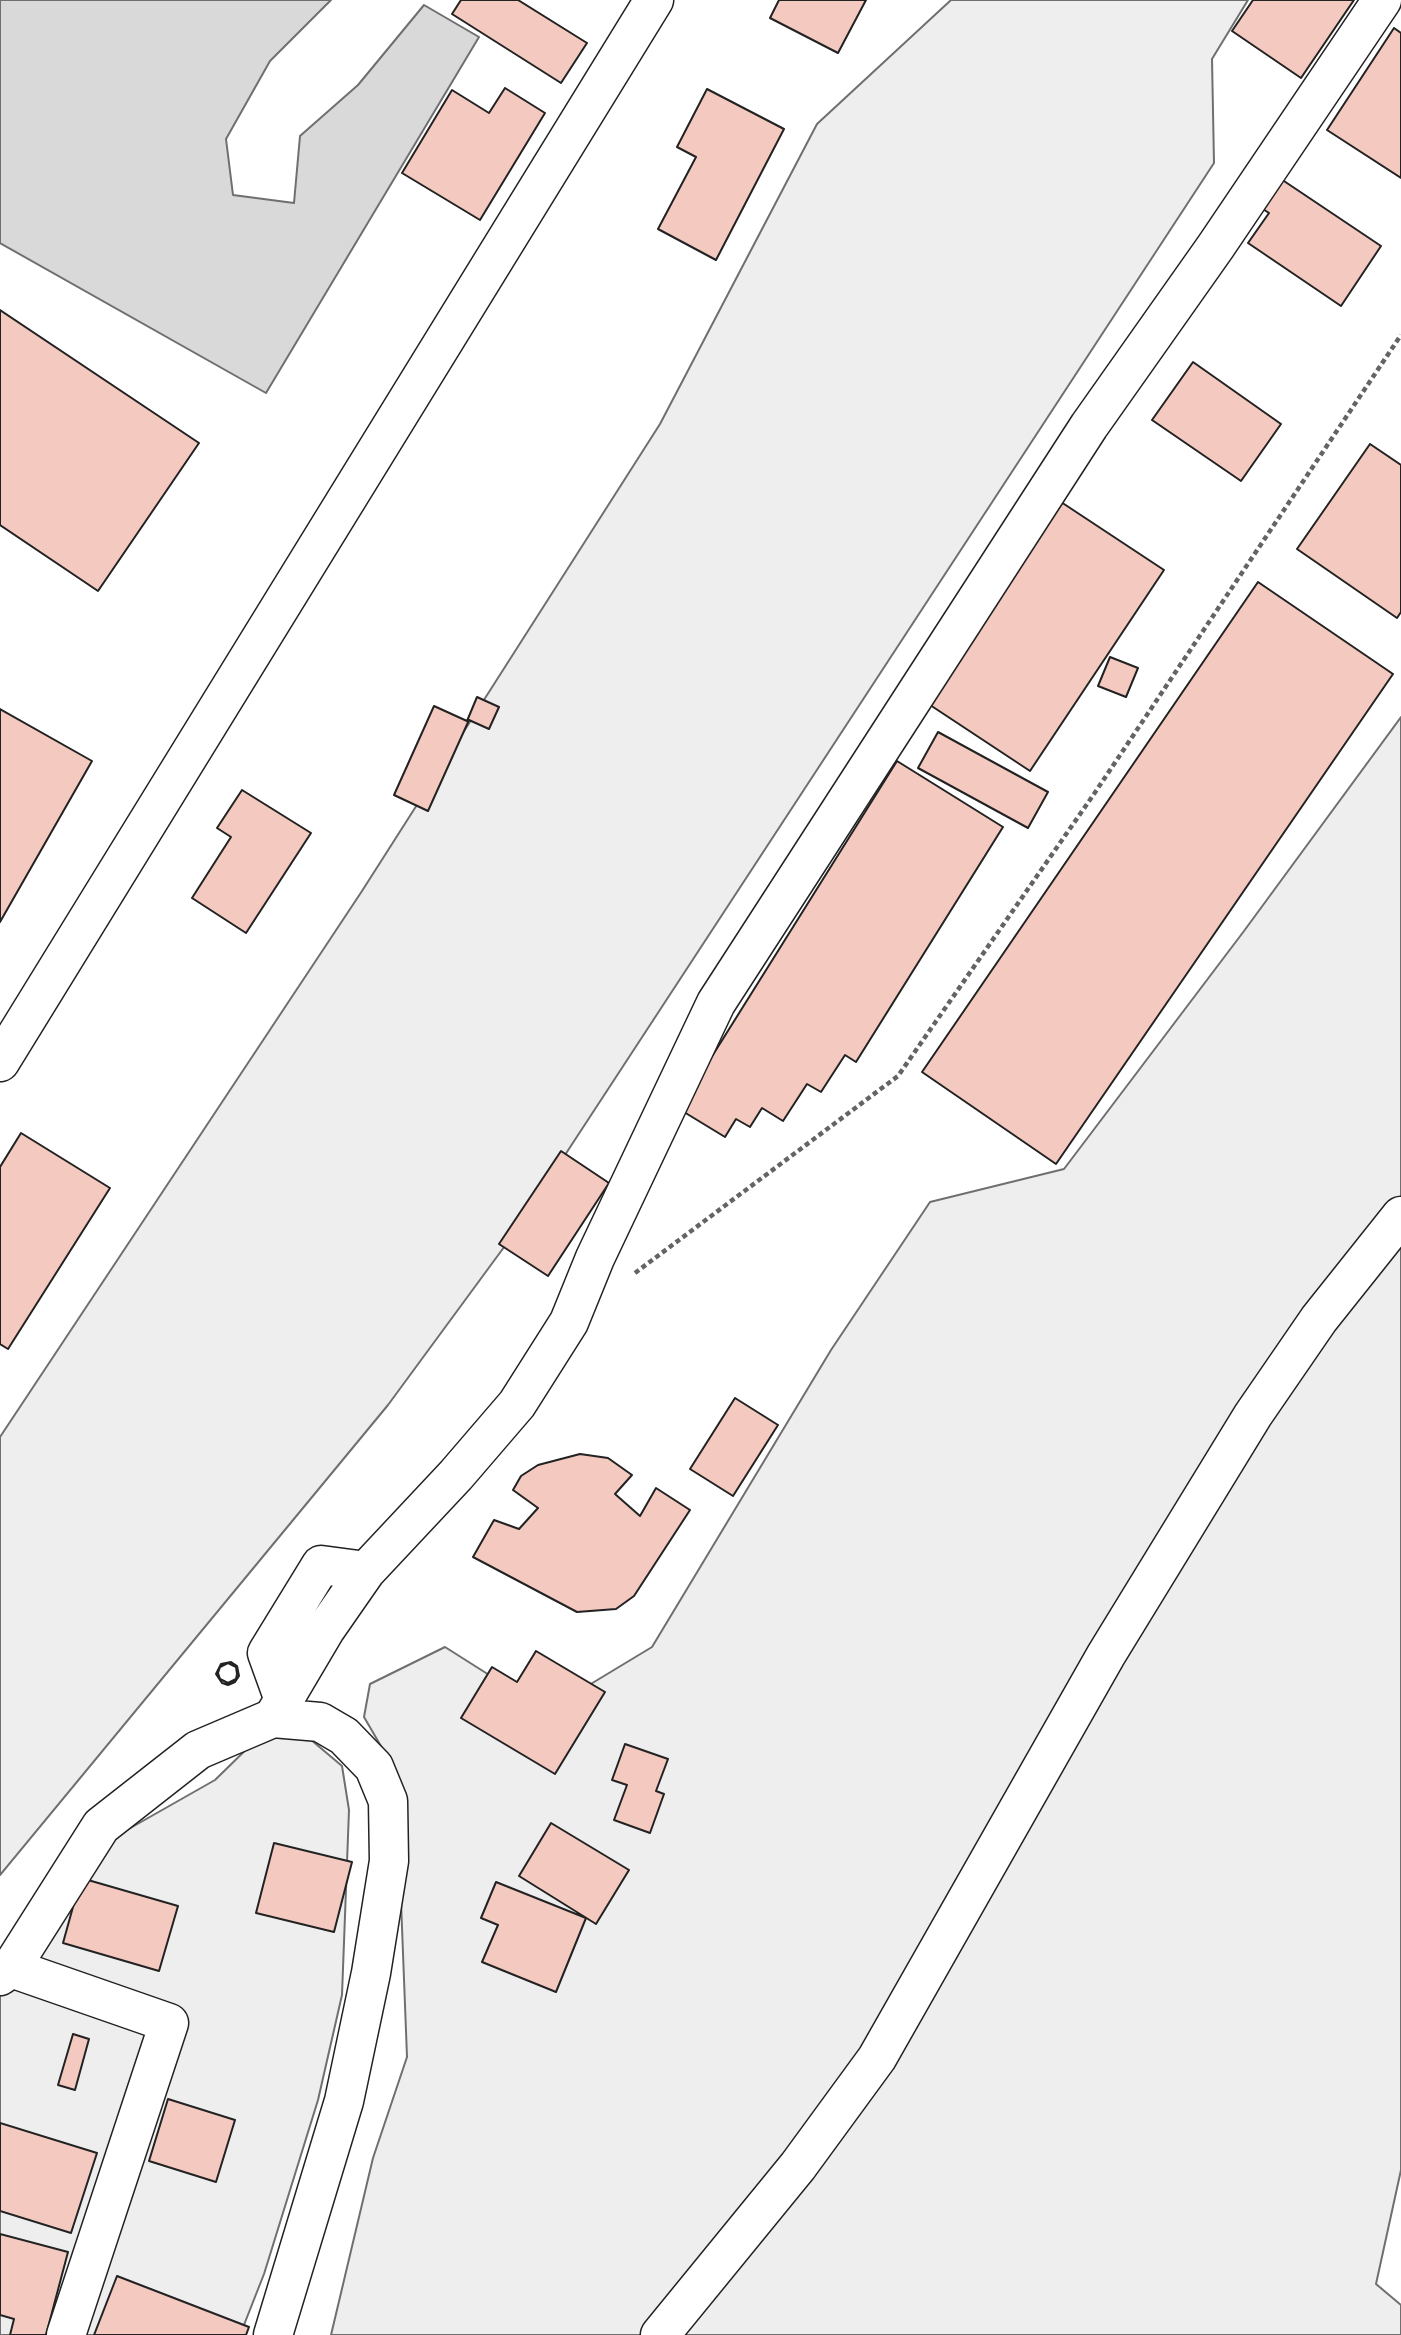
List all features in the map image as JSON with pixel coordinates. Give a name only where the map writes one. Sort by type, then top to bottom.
[{"type":"street","points":[[0,1062],[654,0]]},
{"type":"street","points":[[66,2335],[169,2023],[5,1972],[101,1826],[198,1750],[279,1709],[325,1630],[366,1571],[456,1475],[517,1404],[569,1322],[595,1258],[716,1003],[1089,426],[1216,246],[1382,0]]},
{"type":"street","points":[[660,2335],[798,2166],[877,2058],[1106,1655],[1246,1426],[1319,1319],[1401,1216]]},
{"type":"street","points":[[273,2335],[344,2101],[371,1973],[389,1861],[388,1801],[374,1767],[344,1735],[320,1722],[279,1709]]},
{"type":"path","points":[[624,1281],[898,1076],[1086,805],[1401,335]]},
{"type":"shaded area","points":[[0,0],[331,0],[270,61],[226,139],[233,195],[294,203],[300,136],[358,85],[424,5],[479,37],[266,393],[0,243]]},
{"type":"shaded area","points":[[951,0],[1248,0],[1212,59],[1214,163],[510,1239],[388,1405],[0,1875],[0,1437],[362,891],[660,424],[817,124]]},
{"type":"shaded area","points":[[1401,717],[1401,2170],[1376,2284],[1401,2305],[1401,2335],[331,2335],[373,2158],[407,2057],[396,1772],[364,1717],[370,1684],[445,1647],[546,1711],[652,1647],[831,1350],[930,1202],[1064,1169]]},
{"type":"shaded area","points":[[259,1737],[310,1739],[342,1766],[349,1810],[342,1995],[318,2100],[264,2274],[240,2335],[0,2335],[0,1966],[111,1839],[215,1780]]},
{"type":"building","points":[[461,0],[518,0],[587,43],[561,83],[452,14]]},
{"type":"building","points":[[779,0],[866,0],[838,53],[770,18]]},
{"type":"building","points":[[1253,0],[1354,0],[1301,78],[1232,31]]},
{"type":"building","points":[[1394,28],[1401,33],[1401,178],[1327,130]]},
{"type":"building","points":[[505,88],[545,113],[480,220],[402,173],[452,90],[489,113]]},
{"type":"building","points":[[707,89],[784,129],[716,260],[658,229],[696,157],[677,147]]},
{"type":"building","points":[[1275,175],[1381,246],[1341,306],[1248,243],[1269,213],[1255,204]]},
{"type":"building","points":[[0,310],[199,443],[98,591],[0,525]]},
{"type":"building","points":[[1193,362],[1281,424],[1241,481],[1152,420]]},
{"type":"building","points":[[1370,444],[1401,465],[1401,612],[1397,618],[1297,549]]},
{"type":"building","points":[[1058,500],[1164,570],[1030,771],[924,701]]},
{"type":"building","points":[[1258,582],[1393,674],[1056,1164],[922,1072]]},
{"type":"building","points":[[1110,657],[1138,668],[1126,697],[1098,686]]},
{"type":"building","points":[[477,697],[499,707],[489,729],[469,720],[428,811],[394,795],[434,706],[467,721]]},
{"type":"building","points":[[0,709],[92,761],[0,922]]},
{"type":"building","points":[[938,732],[1048,792],[1028,828],[918,768]]},
{"type":"building","points":[[897,761],[1003,827],[856,1062],[845,1055],[821,1092],[807,1084],[783,1121],[762,1108],[750,1127],[736,1119],[725,1137],[679,1109]]},
{"type":"building","points":[[242,790],[311,833],[246,933],[192,898],[231,837],[217,828]]},
{"type":"building","points":[[21,1133],[110,1188],[8,1349],[0,1344],[0,1167]]},
{"type":"building","points":[[561,1151],[609,1183],[548,1276],[499,1244]]},
{"type":"building","points":[[735,1398],[778,1425],[733,1496],[690,1469]]},
{"type":"building","points":[[580,1454],[608,1458],[632,1475],[615,1494],[640,1516],[656,1488],[690,1510],[634,1596],[616,1609],[577,1612],[473,1557],[494,1520],[519,1529],[538,1508],[513,1490],[521,1476],[538,1465]]},
{"type":"building","points":[[536,1651],[605,1692],[555,1774],[461,1718],[492,1667],[517,1682]]},
{"type":"building","points":[[231,1662],[237,1666],[239,1676],[235,1682],[228,1685],[222,1683],[216,1674],[221,1664]],"holes":[[[228,1663],[236,1667],[236,1679],[228,1683],[220,1679],[220,1667]]]},
{"type":"building","points":[[625,1744],[668,1759],[656,1791],[664,1794],[650,1833],[614,1820],[627,1785],[612,1780]]},
{"type":"building","points":[[551,1823],[629,1870],[596,1924],[519,1876]]},
{"type":"building","points":[[274,1843],[352,1862],[334,1932],[256,1913]]},
{"type":"building","points":[[81,1878],[178,1906],[159,1971],[63,1943]]},
{"type":"building","points":[[496,1882],[586,1918],[556,1992],[482,1962],[498,1925],[481,1918]]},
{"type":"building","points":[[73,2034],[89,2039],[75,2090],[58,2085]]},
{"type":"building","points":[[168,2099],[235,2120],[216,2182],[149,2161]]},
{"type":"building","points":[[0,2123],[97,2153],[71,2233],[0,2211]]},
{"type":"building","points":[[0,2234],[68,2252],[46,2335],[10,2335],[14,2319],[0,2315]]},
{"type":"building","points":[[117,2276],[249,2327],[246,2335],[94,2335]]}]
